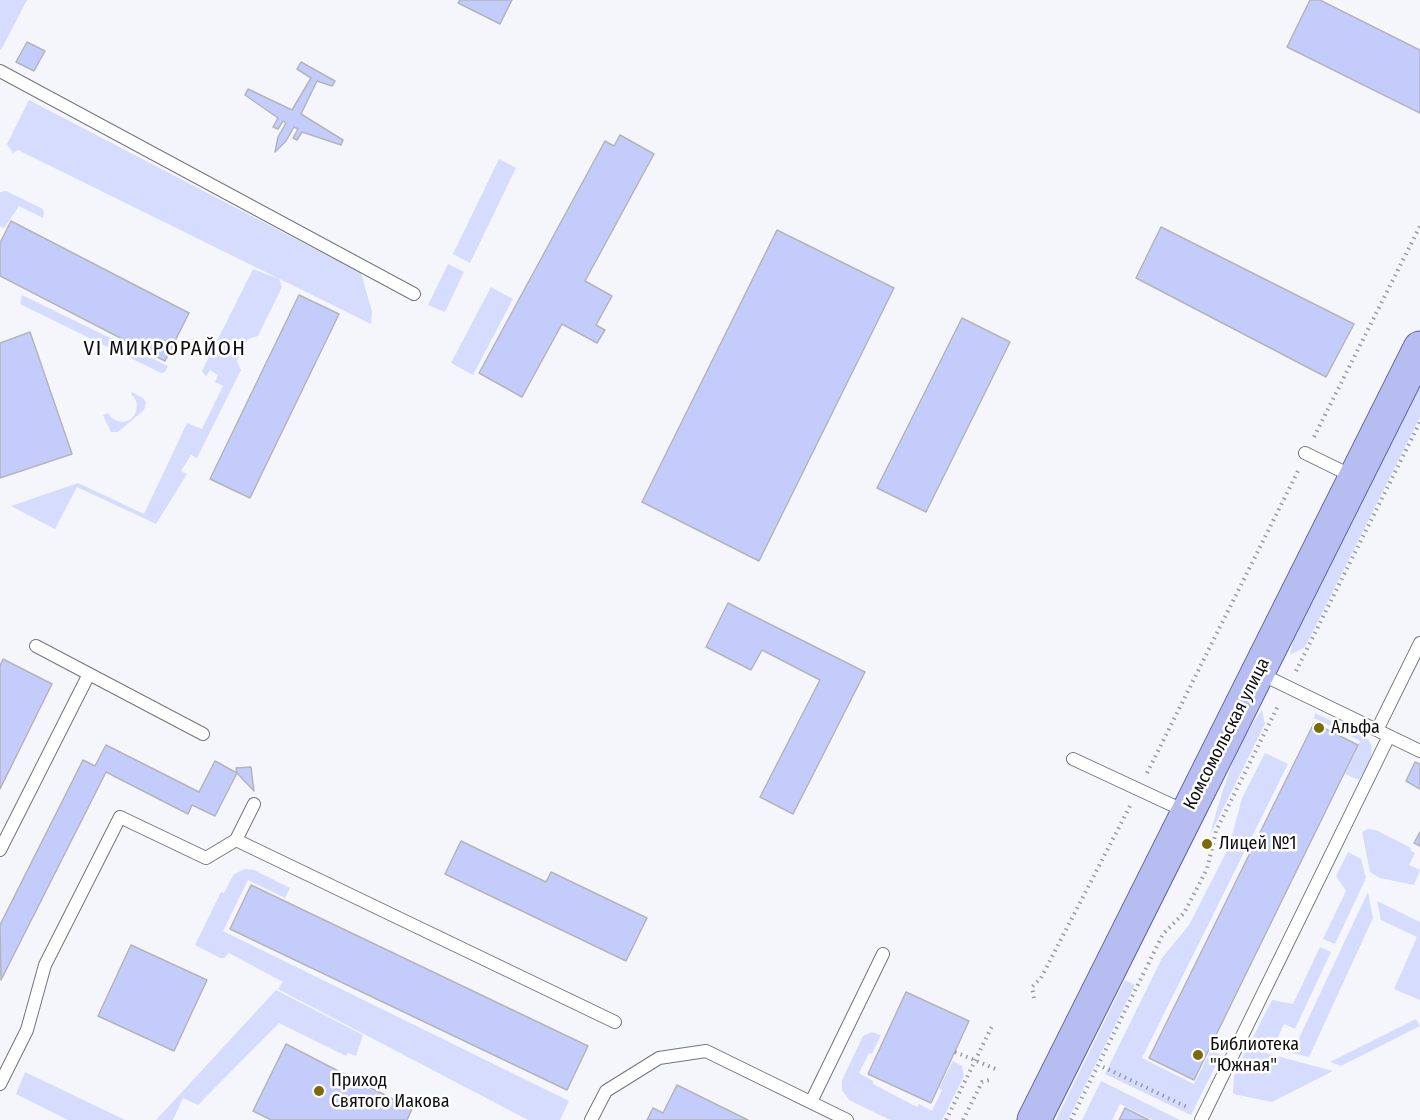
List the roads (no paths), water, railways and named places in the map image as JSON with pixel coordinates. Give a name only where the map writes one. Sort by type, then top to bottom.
[{"type":"main road","name":"Комсомольская улица","points":[[1034,1120],[1420,348]]},
{"type":"lane","points":[[0,71],[414,294]]},
{"type":"lane","points":[[1305,453],[1355,477]]},
{"type":"lane","points":[[1377,730],[1420,643]]},
{"type":"lane","points":[[36,646],[203,734]]},
{"type":"lane","points":[[1258,672],[1420,751]]},
{"type":"lane","points":[[0,850],[89,674]]},
{"type":"lane","points":[[1202,1118],[1389,736]]},
{"type":"lane","points":[[1073,759],[1188,813]]},
{"type":"lane","points":[[0,1084],[27,1030],[45,964],[120,817],[206,858],[236,840],[254,804]]},
{"type":"lane","points":[[236,840],[615,1022]]},
{"type":"lane","points":[[811,1102],[883,954]]},
{"type":"lane","points":[[591,1120],[606,1091],[659,1058],[706,1051],[847,1120]]},
{"type":"place","name":"Альфа","points":[[1319,728]]},
{"type":"place","name":"Лицей №1","points":[[1207,844]]},
{"type":"place","name":"Библиотека \"Южная\"","points":[[1198,1055]]},
{"type":"place","name":"Приход Святого Иакова","points":[[319,1091]]},
{"type":"district","name":"VI МИКРОРАЙОН","points":[[165,349]]}]
